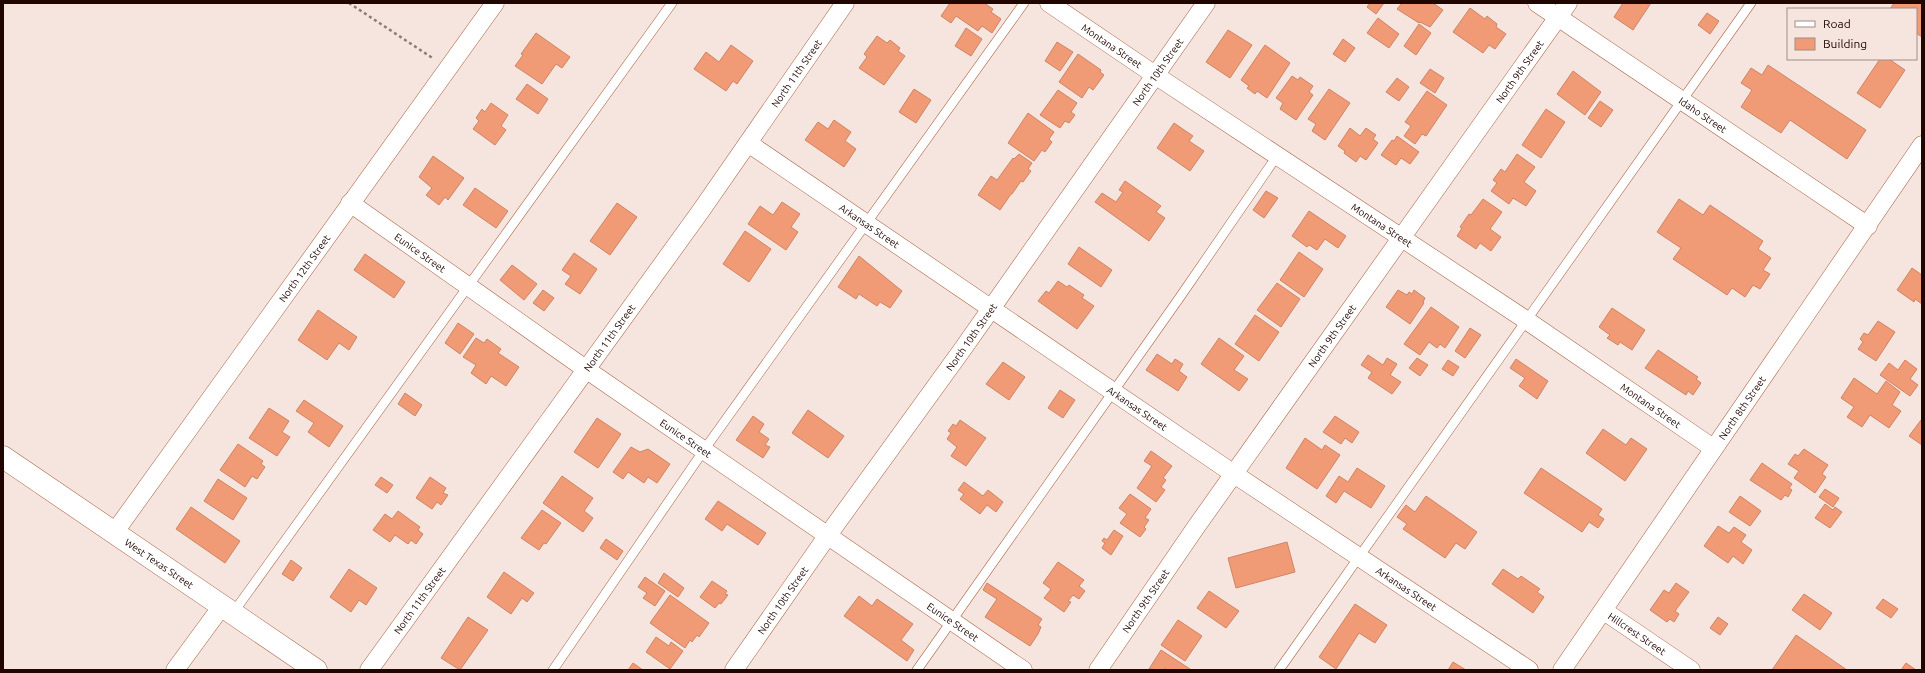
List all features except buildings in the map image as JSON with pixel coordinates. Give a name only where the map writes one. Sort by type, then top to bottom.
[{"type":"street","name":"North 12th Street","points":[[114,533],[495,3]]},
{"type":"street","name":"North 11th Street","points":[[369,670],[587,370],[845,3]]},
{"type":"street","name":"Montana Street","points":[[1050,3],[1155,75],[1526,320],[1714,448]]},
{"type":"street","name":"North 10th Street","points":[[734,670],[828,535],[991,309],[1206,3]]},
{"type":"street","name":"Idaho Street","points":[[1537,3],[1563,10],[1682,101],[1868,226]]},
{"type":"street","name":"North 9th Street","points":[[1098,670],[1234,474],[1563,10]]},
{"type":"street","name":"Arkansas Street","points":[[748,143],[1234,474],[1529,670]]},
{"type":"street","name":"North 8th Street","points":[[1562,670],[1604,611],[1714,448],[1920,153]]},
{"type":"street","name":"Eunice Street","points":[[350,203],[587,370],[1023,670]]},
{"type":"street","name":"West Texas Street","points":[[3,457],[316,670]]},
{"type":"street","points":[[175,670],[228,610]]},
{"type":"street","name":"Hillcrest Street","points":[[1604,611],[1691,670]]},
{"type":"lane","points":[[228,610],[468,286],[672,3]]},
{"type":"lane","points":[[553,670],[704,450],[1024,3]]},
{"type":"lane","points":[[1279,670],[1751,3]]},
{"type":"lane","points":[[917,670],[1114,392],[1277,156]]},
{"type":"path","points":[[349,3],[413,47],[448,67]]}]
